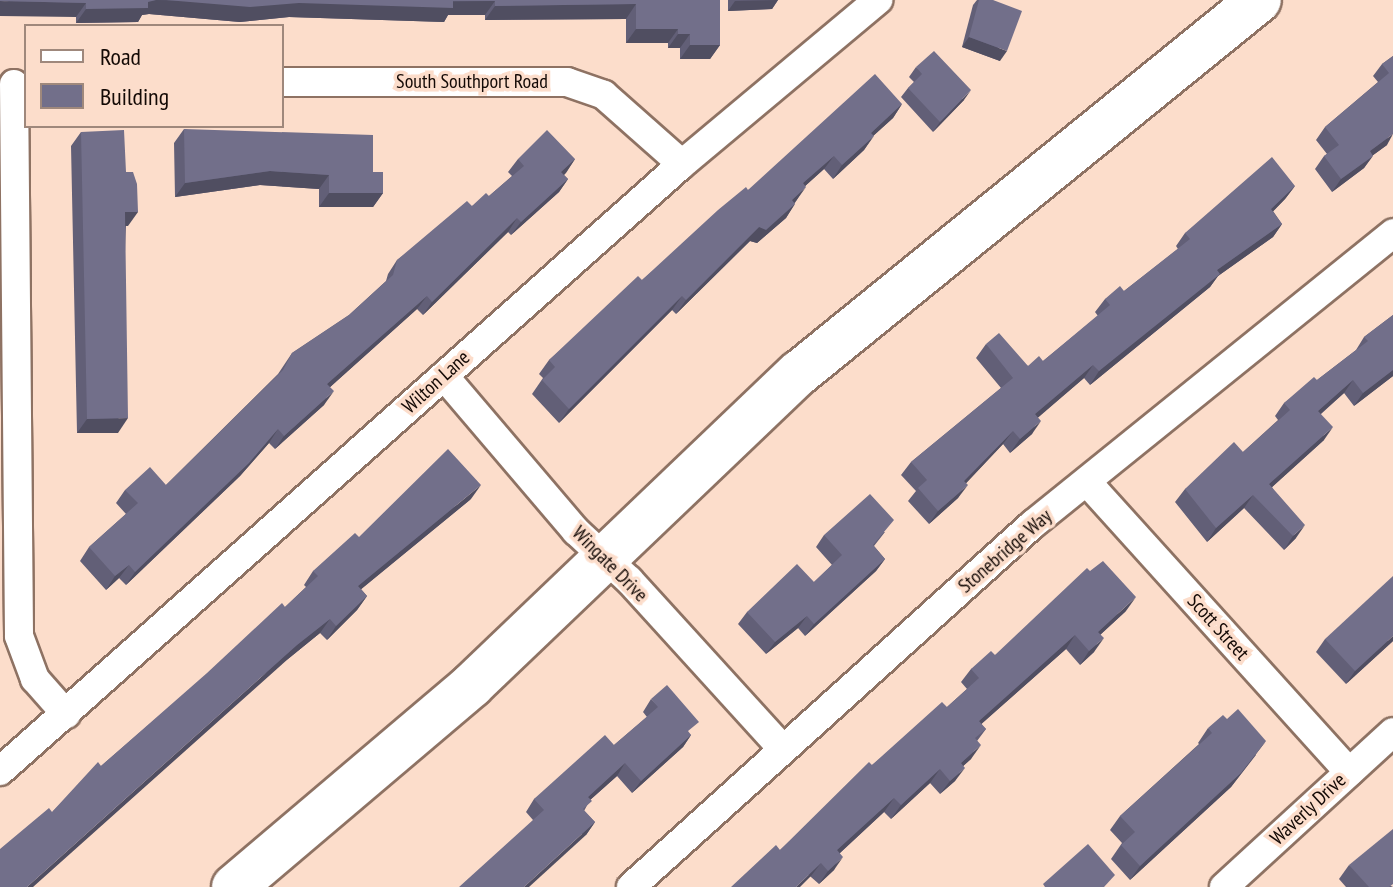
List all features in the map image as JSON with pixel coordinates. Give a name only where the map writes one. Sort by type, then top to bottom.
[{"type":"main road","points":[[234,887],[472,685],[603,557],[898,288],[1259,0]]},
{"type":"street","name":"Wilton Lane","points":[[0,771],[682,164],[878,0]]},
{"type":"street","name":"South Southport Road","points":[[284,82],[567,82],[604,95],[682,164]]},
{"type":"street","points":[[13,84],[19,636],[35,679],[66,714]]},
{"type":"street","name":"Stonebridge Way","points":[[631,887],[781,747],[1087,482],[1314,292],[1393,233]]},
{"type":"street","name":"Wingate Drive","points":[[444,376],[603,557],[781,747]]},
{"type":"street","name":"Scott Street","points":[[1087,482],[1349,772]]},
{"type":"street","name":"Waverly Drive","points":[[1224,887],[1393,732]]},
{"type":"building","points":[[0,0],[156,0],[148,2],[148,8],[86,9],[86,3]]},
{"type":"building","points":[[166,0],[720,0],[720,45],[690,45],[690,34],[678,34],[678,29],[636,29],[636,4],[495,6],[495,1],[453,1],[453,8],[299,3],[250,7]]},
{"type":"building","points":[[979,0],[993,0],[1022,11],[1007,51],[969,37]]},
{"type":"building","points":[[934,51],[971,90],[940,122],[908,88],[922,74],[916,67]]},
{"type":"building","points":[[1393,56],[1393,134],[1370,151],[1373,156],[1341,179],[1324,156],[1339,145],[1325,127],[1389,73],[1382,64]]},
{"type":"building","points":[[875,74],[902,104],[871,133],[874,136],[842,165],[834,156],[803,183],[806,187],[792,200],[795,204],[766,230],[759,227],[686,300],[682,296],[569,409],[542,380],[555,367],[549,360],[638,276],[642,280],[718,210],[746,187],[748,190]]},
{"type":"building","points":[[184,129],[373,135],[373,172],[383,172],[383,193],[329,193],[329,175],[270,171],[185,183]]},
{"type":"building","points":[[124,130],[126,172],[133,172],[137,184],[138,212],[125,212],[128,418],[87,419],[81,132]]},
{"type":"building","points":[[547,130],[575,159],[561,172],[568,179],[521,222],[517,218],[432,302],[427,296],[327,384],[334,391],[284,436],[278,429],[249,463],[135,572],[129,565],[115,576],[89,547],[138,503],[125,490],[150,467],[166,485],[283,370],[292,353],[349,315],[393,275],[397,260],[467,201],[472,206],[486,193],[489,196],[524,166],[518,159]]},
{"type":"building","points":[[1272,157],[1295,186],[1271,209],[1282,224],[1217,270],[1220,274],[1099,371],[1093,365],[1035,414],[1041,421],[1020,439],[1013,431],[964,481],[968,485],[938,511],[918,488],[927,480],[911,462],[1013,378],[986,344],[999,333],[1028,366],[1039,356],[1043,361],[1110,305],[1105,299],[1120,286],[1124,291],[1190,239],[1185,233]]},
{"type":"building","points":[[1393,315],[1393,370],[1363,393],[1353,380],[1318,411],[1333,427],[1269,484],[1305,525],[1293,536],[1253,495],[1216,528],[1185,489],[1234,442],[1243,452],[1290,410],[1284,403],[1314,377],[1317,380],[1368,341],[1364,337]]},
{"type":"building","points":[[448,449],[481,485],[358,586],[367,596],[336,626],[330,619],[297,645],[27,887],[0,887],[0,849],[49,808],[52,812],[98,762],[101,766],[282,603],[285,607],[318,576],[313,571],[355,533],[359,537]]},
{"type":"building","points":[[870,494],[894,520],[873,545],[885,559],[814,624],[807,616],[775,642],[747,612],[797,564],[814,582],[842,555],[824,535]]},
{"type":"building","points":[[1103,561],[1136,597],[1098,632],[1104,638],[1089,651],[1075,635],[979,721],[986,729],[975,738],[981,745],[961,763],[965,768],[950,781],[940,769],[901,805],[894,798],[837,850],[843,857],[828,871],[821,863],[796,887],[731,887],[776,845],[780,850],[869,762],[872,765],[942,702],[947,707],[979,678],[971,669],[991,651],[995,655],[1087,568],[1090,571]]},
{"type":"building","points":[[1393,576],[1393,636],[1355,671],[1325,639]]},
{"type":"building","points":[[667,685],[699,722],[688,731],[691,735],[641,781],[625,763],[588,797],[592,801],[583,809],[595,822],[524,887],[459,887],[544,810],[534,799],[605,735],[614,745],[658,707],[651,699]]},
{"type":"building","points":[[1238,709],[1266,741],[1241,773],[1140,866],[1121,845],[1135,832],[1120,816],[1212,733],[1208,728],[1223,715],[1227,719]]},
{"type":"building","points":[[1393,829],[1393,884],[1389,887],[1369,887],[1349,865]]},
{"type":"building","points":[[1088,844],[1115,875],[1104,887],[1045,887],[1043,884]]}]
